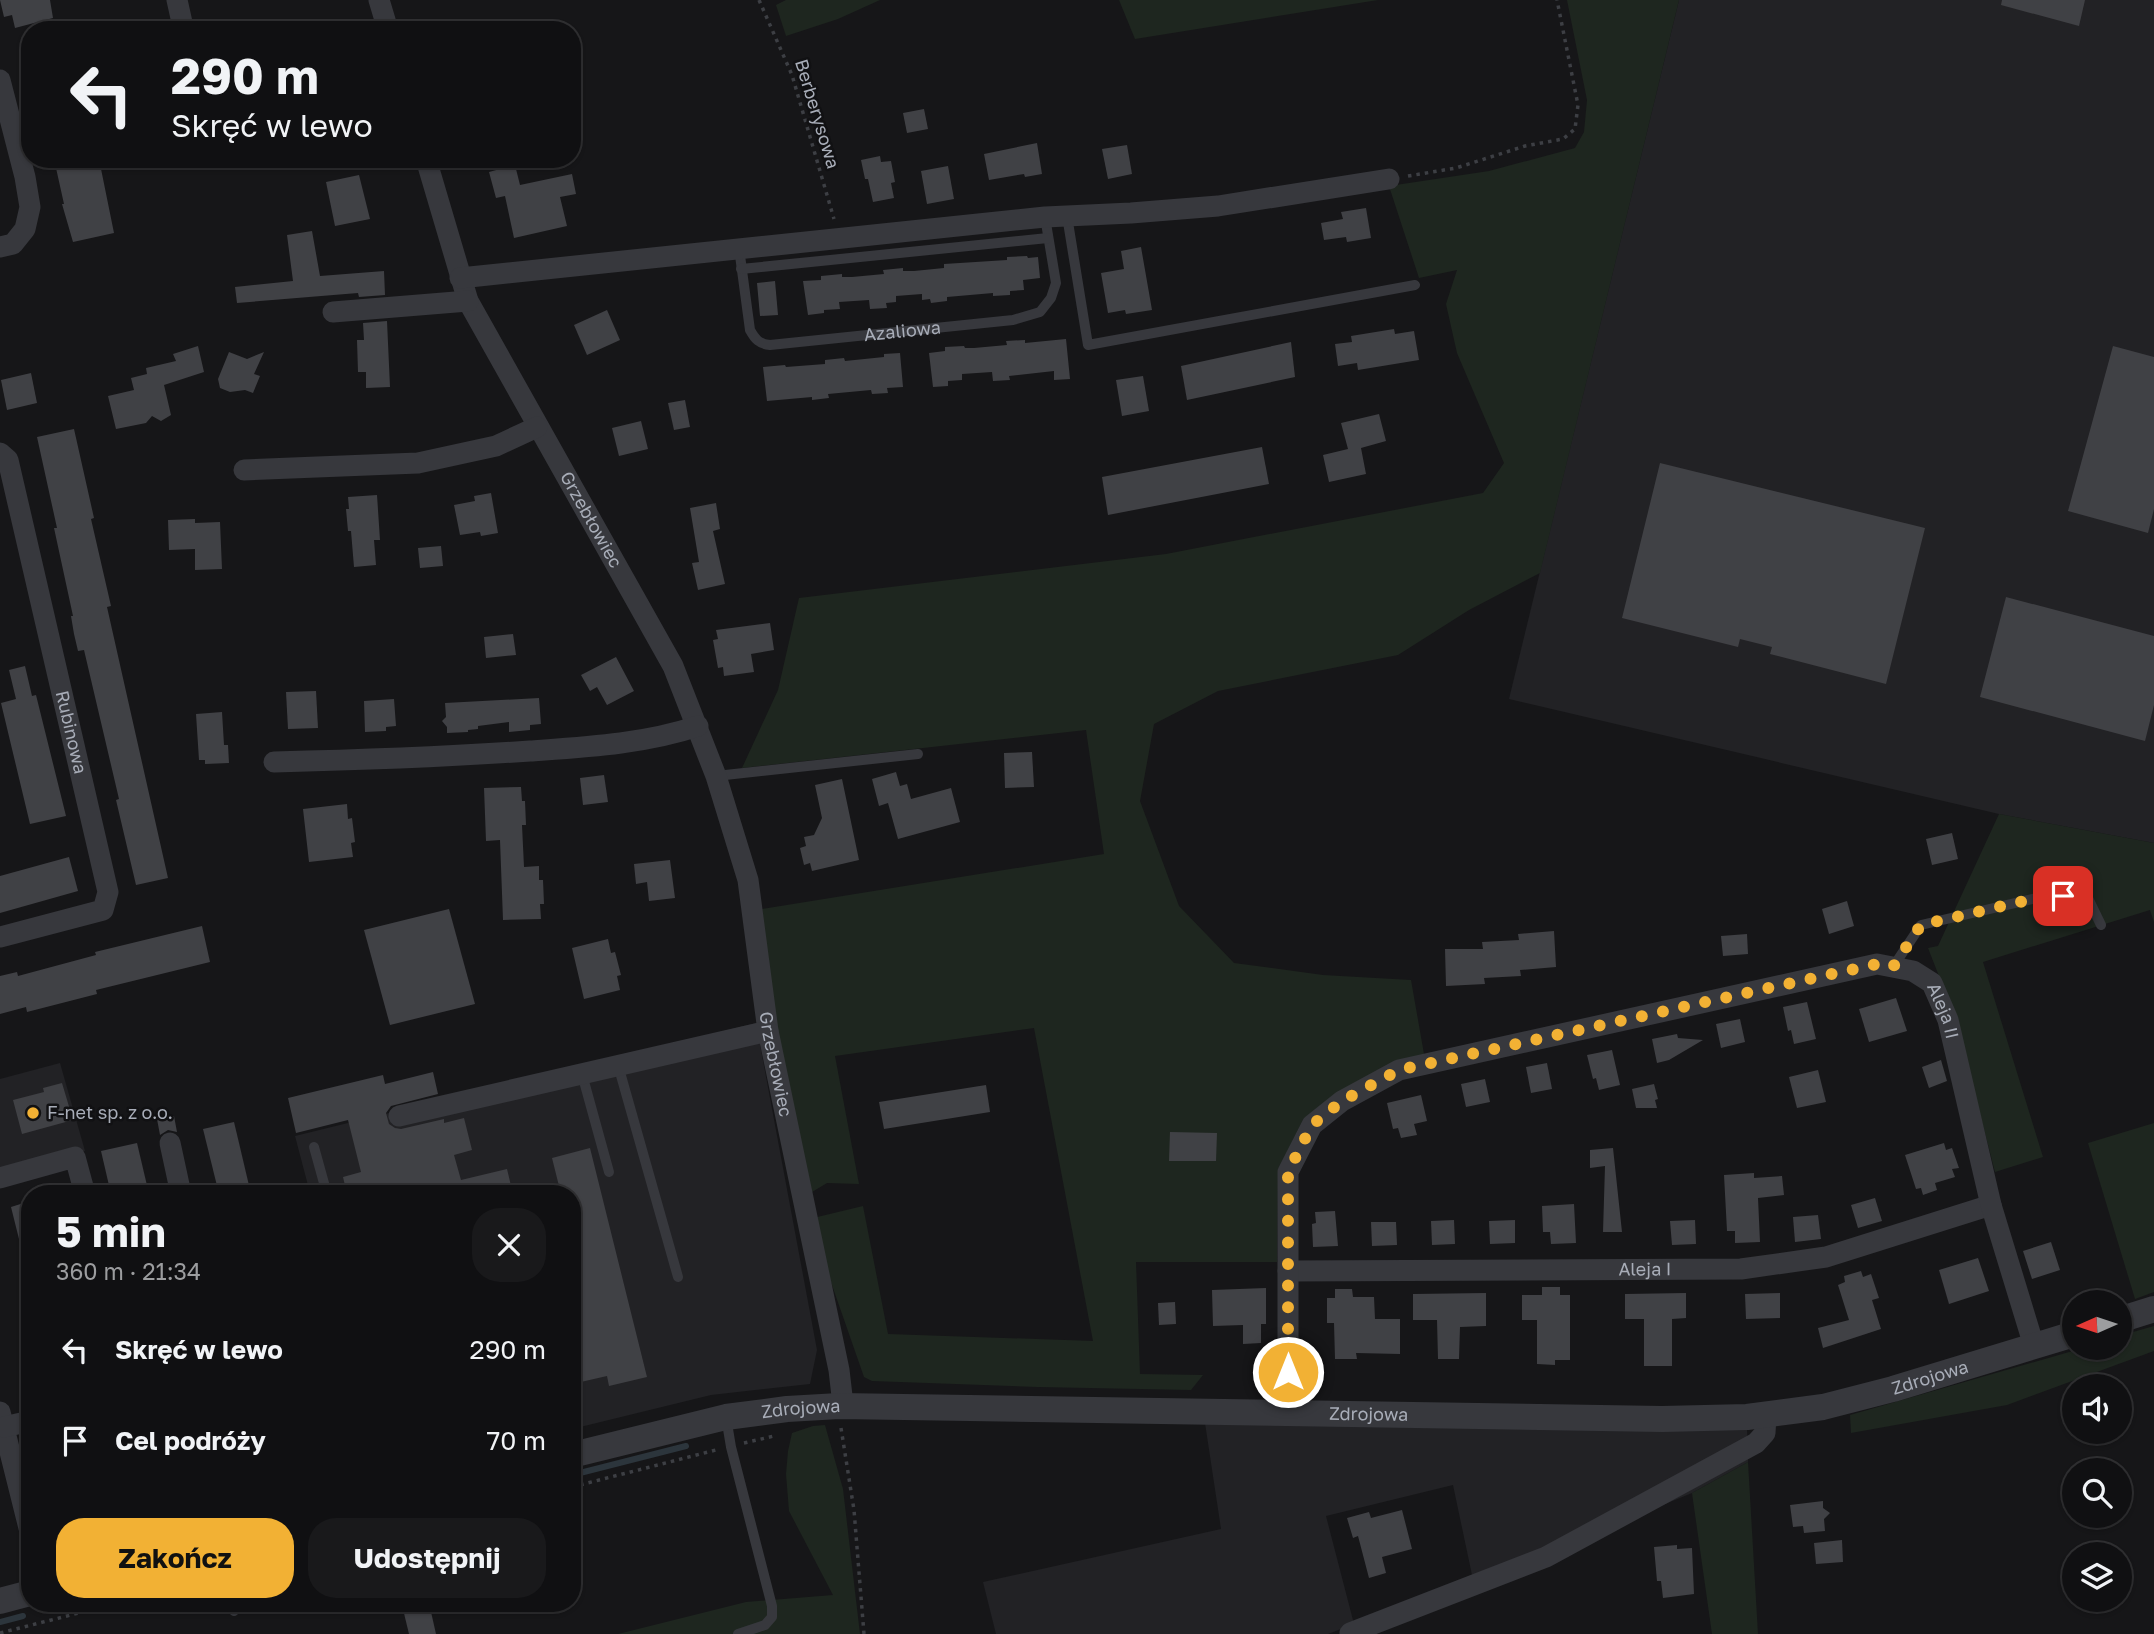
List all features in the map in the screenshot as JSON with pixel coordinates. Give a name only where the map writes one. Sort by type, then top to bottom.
[{"type":"street","points":[[177,0],[182,21]]},
{"type":"street","points":[[379,0],[385,21]]},
{"type":"street","points":[[0,80],[21,161]]},
{"type":"street","points":[[0,247],[13,244],[25,229],[30,207],[23,168]]},
{"type":"street","name":"Grzebłowiec","points":[[429,168],[468,301],[673,666],[716,776],[748,880],[768,1031],[839,1370],[842,1396],[839,1406]]},
{"type":"street","points":[[460,278],[1045,217],[1218,206],[1389,179]]},
{"type":"street","points":[[334,312],[468,301]]},
{"type":"street","points":[[244,470],[418,463],[496,446],[537,427]]},
{"type":"street","name":"Rubinowa","points":[[0,453],[8,460],[108,892],[103,910],[0,937]]},
{"type":"street","points":[[274,762],[444,757],[572,748],[669,736],[698,726]]},
{"type":"street","name":"Aleja II","points":[[1288,1413],[1288,1172],[1312,1125],[1342,1101],[1399,1070],[1877,964],[1913,971],[1932,983],[1948,1020],[1992,1205],[2034,1346]]},
{"type":"street","points":[[399,1116],[768,1031]]},
{"type":"street","points":[[170,1143],[179,1185]]},
{"type":"street","points":[[0,1178],[75,1157],[83,1185]]},
{"type":"street","name":"Aleja I","points":[[1288,1270],[1741,1269],[1826,1257],[1992,1205]]},
{"type":"street","points":[[2132,1316],[2154,1310]]},
{"type":"street","name":"Zdrojowa","points":[[581,1453],[726,1417],[839,1406],[1662,1419],[1766,1416],[1851,1400],[2062,1338]]},
{"type":"street","points":[[1350,1633],[1546,1558],[1749,1448],[1765,1433],[1766,1416]]},
{"type":"street","points":[[21,1420],[2,1419],[21,1496]]},
{"type":"street","points":[[0,1601],[21,1595]]},
{"type":"lane","points":[[1067,216],[1088,345],[1415,285]]},
{"type":"lane","name":"Azaliowa","points":[[739,248],[750,330],[762,344],[959,326],[1013,320],[1040,312],[1051,298],[1056,283],[1045,217]]},
{"type":"lane","points":[[741,269],[1048,238]]},
{"type":"lane","points":[[716,776],[918,754]]},
{"type":"lane","points":[[1893,967],[1921,925],[2041,897],[2086,894],[2101,925]]},
{"type":"lane","points":[[618,1065],[678,1278]]},
{"type":"lane","points":[[582,1073],[609,1172]]},
{"type":"lane","points":[[314,1147],[325,1185]]},
{"type":"lane","points":[[726,1417],[731,1447],[772,1606],[772,1617],[765,1625],[738,1634]]},
{"type":"path","name":"Berberysowa","points":[[759,0],[792,75],[839,238]]},
{"type":"path","points":[[1389,179],[1456,168],[1525,146],[1563,139],[1575,129],[1578,105],[1558,0]]},
{"type":"path","points":[[839,1406],[854,1510],[864,1634]]},
{"type":"path","points":[[581,1485],[778,1434]]},
{"type":"path","points":[[0,1633],[83,1612]]},
{"type":"shaded area","points":[[786,0],[880,0],[838,19],[786,36],[776,5]]},
{"type":"shaded area","points":[[1119,0],[1378,0],[1135,39]]},
{"type":"shaded area","points":[[1567,0],[1679,0],[1540,573],[1469,610],[1398,655],[1218,691],[1154,724],[1140,801],[1179,906],[1234,963],[1323,975],[1411,980],[1424,1054],[1303,1120],[1278,1169],[1277,1262],[1136,1262],[1140,1374],[1203,1375],[1191,1390],[872,1381],[864,1377],[809,1219],[863,1206],[888,1334],[1093,1341],[1034,1028],[835,1056],[859,1184],[827,1183],[812,1192],[774,1027],[762,909],[1104,854],[1086,730],[742,768],[778,690],[799,598],[1166,554],[1483,493],[1504,463],[1457,353],[1446,304],[1457,270],[1419,278],[1389,186],[1489,171],[1575,148],[1584,132],[1587,100]]},
{"type":"shaded area","points":[[1679,0],[2154,0],[2154,843],[1999,814],[1509,699]]},
{"type":"shaded area","points":[[1999,814],[2154,843],[2154,922],[2150,910],[1983,962],[2043,1157],[1995,1172],[1955,1017],[1928,948],[1938,946]]},
{"type":"shaded area","points":[[756,1023],[817,1350],[810,1384],[711,1395],[581,1427],[581,1185],[308,1185],[295,1136]]},
{"type":"shaded area","points":[[60,1063],[85,1151],[0,1172],[0,1079]]},
{"type":"shaded area","points":[[2154,1123],[2154,1292],[2135,1299],[2088,1143]]},
{"type":"shaded area","points":[[2154,1326],[2154,1351],[2132,1359],[2132,1332]]},
{"type":"shaded area","points":[[2062,1354],[2062,1360],[2130,1360],[2091,1374],[2062,1374],[2062,1385],[2007,1405],[1851,1433],[1850,1415]]},
{"type":"shaded area","points":[[1205,1423],[1747,1428],[1748,1462],[1692,1493],[1585,1537],[1472,1575],[1453,1485],[1326,1516],[1354,1624],[1328,1634],[996,1634],[983,1582],[1221,1529]]},
{"type":"shaded area","points":[[825,1425],[843,1489],[860,1634],[618,1634],[746,1602],[833,1595],[789,1511],[786,1474],[792,1433]]},
{"type":"shaded area","points":[[1748,1462],[1758,1634],[1712,1634],[1692,1493]]},
{"type":"building","points":[[0,0],[50,0],[53,18],[21,21],[21,26],[15,28],[12,15],[4,17]]},
{"type":"building","points":[[2002,0],[2085,0],[2079,26],[2001,5]]},
{"type":"building","points":[[924,109],[928,129],[907,133],[903,113]]},
{"type":"building","points":[[1037,143],[1042,174],[989,180],[984,154]]},
{"type":"building","points":[[1127,145],[1132,174],[1108,179],[1102,149]]},
{"type":"building","points":[[880,156],[881,162],[891,161],[895,182],[891,183],[894,198],[873,202],[861,160]]},
{"type":"building","points":[[948,166],[954,199],[927,204],[921,171]]},
{"type":"building","points":[[56,168],[101,168],[114,233],[73,242]]},
{"type":"building","points":[[516,168],[520,185],[572,174],[576,194],[560,197],[567,226],[514,238],[505,196],[496,198],[489,172]]},
{"type":"building","points":[[359,175],[370,219],[335,226],[326,182]]},
{"type":"building","points":[[1366,208],[1371,238],[1347,242],[1346,237],[1324,240],[1321,223],[1343,219],[1341,212]]},
{"type":"building","points":[[312,231],[320,276],[384,271],[385,295],[359,297],[358,293],[237,303],[235,287],[293,281],[287,235]]},
{"type":"building","points":[[1141,247],[1152,310],[1126,314],[1125,310],[1108,313],[1101,273],[1124,269],[1121,251]]},
{"type":"building","points":[[1038,257],[1040,278],[1023,280],[1024,290],[1010,291],[1010,295],[993,296],[993,293],[947,297],[947,301],[931,303],[930,299],[922,300],[922,294],[896,296],[896,302],[886,303],[887,308],[870,309],[869,300],[839,302],[840,309],[808,315],[803,281],[821,280],[821,276],[884,274],[883,270],[903,268],[903,271],[914,271],[944,268],[944,264]]},
{"type":"building","points":[[775,281],[778,315],[760,316],[757,283]]},
{"type":"building","points":[[607,310],[620,340],[587,355],[574,325]]},
{"type":"building","points":[[387,321],[390,387],[366,388],[366,372],[358,372],[357,340],[364,340],[363,323]]},
{"type":"building","points":[[1394,329],[1395,334],[1414,331],[1419,360],[1358,370],[1357,363],[1338,366],[1335,344],[1352,342],[1351,336]]},
{"type":"building","points":[[1066,339],[1070,379],[1054,380],[1054,371],[1009,376],[1010,380],[993,381],[992,372],[962,374],[962,380],[948,381],[948,386],[933,387],[929,353],[945,351],[945,347],[974,348],[1007,345],[1006,341],[1025,340],[1025,343]]},
{"type":"building","points":[[1291,342],[1295,377],[1187,400],[1181,366]]},
{"type":"building","points":[[198,346],[204,372],[164,385],[171,415],[161,421],[152,416],[146,423],[116,429],[108,396],[134,390],[131,378],[147,374],[146,368],[176,361],[173,354]]},
{"type":"building","points":[[2113,346],[2154,357],[2154,509],[2148,533],[2068,511]]},
{"type":"building","points":[[229,352],[247,359],[264,352],[254,374],[260,376],[253,393],[245,390],[230,392],[220,388],[218,379]]},
{"type":"building","points":[[900,353],[903,387],[887,388],[888,393],[872,394],[871,390],[828,394],[829,398],[812,400],[812,397],[767,401],[763,367],[825,364],[825,360],[844,358],[845,361]]},
{"type":"building","points":[[31,373],[37,403],[7,410],[1,380]]},
{"type":"building","points":[[1143,376],[1149,411],[1122,416],[1116,380]]},
{"type":"building","points":[[685,400],[690,427],[674,430],[668,403]]},
{"type":"building","points":[[1379,414],[1386,441],[1361,448],[1366,474],[1329,482],[1323,455],[1348,449],[1341,423]]},
{"type":"building","points":[[641,421],[648,449],[619,456],[612,428]]},
{"type":"building","points":[[74,429],[111,606],[107,607],[168,878],[136,885],[84,650],[78,651],[74,634],[73,616],[54,528],[57,528],[37,437]]},
{"type":"building","points":[[1262,447],[1269,484],[1108,515],[1102,477]]},
{"type":"building","points":[[1660,463],[1925,528],[1886,684],[1770,654],[1772,647],[1740,639],[1738,647],[1622,618]]},
{"type":"building","points":[[491,493],[498,533],[481,536],[480,532],[460,535],[454,505],[475,501],[474,496]]},
{"type":"building","points":[[377,495],[380,540],[374,540],[376,565],[354,567],[346,509],[349,509],[348,497]]},
{"type":"building","points":[[716,503],[720,529],[713,531],[725,584],[698,590],[692,563],[699,562],[690,508]]},
{"type":"building","points":[[195,519],[195,523],[220,522],[222,569],[195,570],[195,549],[169,550],[168,520]]},
{"type":"building","points":[[441,546],[443,566],[420,568],[418,548]]},
{"type":"building","points":[[2006,597],[2154,636],[2154,705],[2145,741],[1980,697]]},
{"type":"building","points":[[770,623],[774,650],[751,654],[754,672],[724,676],[723,667],[718,668],[713,640],[718,639],[716,630]]},
{"type":"building","points":[[513,634],[516,655],[486,658],[484,637]]},
{"type":"building","points":[[616,657],[634,691],[607,705],[597,687],[590,691],[581,675]]},
{"type":"building","points":[[25,666],[32,696],[36,695],[66,816],[30,824],[1,703],[16,699],[9,670]]},
{"type":"building","points":[[316,691],[318,728],[288,729],[286,692]]},
{"type":"building","points":[[539,698],[541,724],[530,725],[530,730],[509,732],[509,722],[478,726],[478,729],[468,732],[447,733],[447,727],[442,721],[446,717],[445,703]]},
{"type":"building","points":[[394,699],[396,726],[386,727],[386,731],[365,732],[364,701]]},
{"type":"building","points":[[222,712],[224,745],[228,745],[229,763],[205,764],[205,760],[199,760],[196,714]]},
{"type":"building","points":[[1032,752],[1034,787],[1005,788],[1004,753]]},
{"type":"building","points":[[896,772],[900,786],[907,784],[911,799],[951,788],[960,822],[898,839],[888,803],[879,806],[872,779]]},
{"type":"building","points":[[604,775],[608,802],[583,805],[580,778]]},
{"type":"building","points":[[842,779],[859,860],[812,871],[810,863],[804,865],[800,848],[806,846],[804,837],[814,835],[822,818],[815,785]]},
{"type":"building","points":[[521,787],[522,801],[525,801],[526,825],[522,825],[524,867],[539,866],[539,880],[543,880],[544,904],[540,904],[541,919],[503,920],[500,840],[486,841],[484,788]]},
{"type":"building","points":[[347,804],[348,819],[352,818],[355,842],[351,843],[353,857],[309,862],[303,809]]},
{"type":"building","points":[[1952,833],[1958,859],[1932,865],[1926,839]]},
{"type":"building","points":[[69,857],[78,891],[0,913],[0,876]]},
{"type":"building","points":[[670,860],[675,898],[649,901],[647,882],[636,884],[634,864]]},
{"type":"building","points":[[1847,901],[1854,926],[1829,934],[1822,909]]},
{"type":"building","points":[[449,909],[475,1004],[390,1025],[364,930]]},
{"type":"building","points":[[202,926],[210,962],[96,990],[97,994],[27,1012],[26,1007],[0,1014],[0,976],[17,972],[18,976],[96,955],[95,952]]},
{"type":"building","points":[[1554,931],[1556,967],[1520,970],[1521,976],[1484,978],[1485,984],[1446,986],[1445,949],[1483,949],[1482,942],[1519,940],[1518,934]]},
{"type":"building","points":[[1747,934],[1748,954],[1723,956],[1721,936]]},
{"type":"building","points":[[608,939],[611,953],[615,952],[621,975],[617,976],[620,990],[584,999],[572,948]]},
{"type":"building","points":[[1896,998],[1907,1031],[1869,1042],[1859,1009]]},
{"type":"building","points":[[1807,1002],[1816,1039],[1794,1044],[1783,1007]]},
{"type":"building","points":[[1740,1019],[1745,1042],[1721,1048],[1716,1024]]},
{"type":"building","points":[[1677,1034],[1678,1038],[1703,1040],[1669,1060],[1657,1063],[1652,1039]]},
{"type":"building","points":[[1612,1050],[1620,1085],[1599,1090],[1596,1078],[1593,1079],[1587,1055]]},
{"type":"building","points":[[1941,1060],[1947,1081],[1929,1088],[1922,1067]]},
{"type":"building","points":[[1547,1063],[1552,1089],[1531,1093],[1526,1067]]},
{"type":"building","points":[[1818,1070],[1826,1102],[1797,1108],[1789,1077]]},
{"type":"building","points":[[433,1072],[438,1094],[391,1106],[386,1113],[389,1124],[401,1129],[444,1119],[444,1123],[464,1118],[472,1150],[454,1155],[461,1180],[507,1169],[511,1185],[345,1185],[343,1177],[361,1172],[348,1120],[296,1133],[288,1098],[383,1075],[385,1084]]},
{"type":"building","points":[[1485,1079],[1490,1102],[1466,1107],[1461,1084]]},
{"type":"building","points":[[62,1083],[73,1120],[22,1134],[13,1100],[44,1092],[43,1088]]},
{"type":"building","points":[[1654,1084],[1658,1099],[1655,1100],[1657,1108],[1636,1108],[1632,1089]]},
{"type":"building","points":[[986,1085],[990,1112],[884,1129],[879,1102]]},
{"type":"building","points":[[1421,1095],[1427,1121],[1414,1124],[1417,1135],[1401,1138],[1398,1128],[1393,1129],[1387,1103]]},
{"type":"building","points":[[174,1116],[177,1132],[168,1130],[160,1135],[157,1119]]},
{"type":"building","points":[[234,1122],[249,1185],[217,1185],[203,1129]]},
{"type":"building","points":[[1170,1132],[1217,1133],[1216,1161],[1169,1161]]},
{"type":"building","points":[[137,1143],[147,1185],[109,1185],[101,1151]]},
{"type":"building","points":[[1944,1143],[1946,1150],[1952,1148],[1959,1168],[1952,1169],[1955,1177],[1935,1183],[1937,1190],[1923,1195],[1921,1188],[1916,1189],[1905,1155]]},
{"type":"building","points":[[590,1148],[647,1377],[609,1386],[607,1376],[581,1382],[581,1185],[559,1185],[552,1158]]},
{"type":"building","points":[[1613,1148],[1622,1232],[1603,1232],[1605,1166],[1590,1168],[1590,1150]]},
{"type":"building","points":[[1754,1173],[1754,1178],[1782,1176],[1784,1195],[1758,1198],[1760,1242],[1735,1243],[1735,1231],[1727,1231],[1724,1175]]},
{"type":"building","points":[[1875,1198],[1882,1221],[1858,1228],[1851,1205]]},
{"type":"building","points":[[21,1204],[21,1247],[11,1207]]},
{"type":"building","points":[[1574,1204],[1576,1243],[1551,1244],[1550,1232],[1543,1232],[1542,1206]]},
{"type":"building","points":[[1335,1211],[1338,1246],[1313,1247],[1312,1224],[1316,1223],[1315,1212]]},
{"type":"building","points":[[1818,1215],[1821,1239],[1795,1242],[1793,1217]]},
{"type":"building","points":[[1454,1220],[1455,1244],[1432,1245],[1431,1221]]},
{"type":"building","points":[[1515,1220],[1515,1243],[1490,1244],[1489,1221]]},
{"type":"building","points":[[1695,1220],[1696,1244],[1672,1245],[1670,1221]]},
{"type":"building","points":[[1371,1222],[1396,1222],[1397,1245],[1372,1246]]},
{"type":"building","points":[[2051,1242],[2060,1270],[2032,1279],[2023,1251]]},
{"type":"building","points":[[1978,1258],[1989,1291],[1949,1304],[1939,1270]]},
{"type":"building","points":[[1861,1271],[1863,1277],[1871,1274],[1879,1298],[1872,1300],[1881,1329],[1823,1348],[1818,1328],[1849,1320],[1838,1285],[1845,1282],[1844,1276]]},
{"type":"building","points":[[1542,1287],[1560,1287],[1560,1295],[1570,1295],[1570,1360],[1555,1360],[1555,1365],[1537,1364],[1537,1320],[1522,1320],[1522,1295],[1542,1295]]},
{"type":"building","points":[[1266,1288],[1266,1324],[1261,1324],[1261,1343],[1243,1344],[1243,1325],[1213,1326],[1212,1290]]},
{"type":"building","points":[[1335,1289],[1352,1289],[1353,1297],[1374,1297],[1375,1319],[1400,1319],[1400,1354],[1356,1353],[1357,1359],[1335,1359],[1334,1323],[1327,1323],[1327,1298],[1335,1298]]},
{"type":"building","points":[[1486,1293],[1486,1326],[1460,1327],[1459,1359],[1438,1359],[1437,1320],[1413,1320],[1413,1294]]},
{"type":"building","points":[[1686,1293],[1686,1318],[1672,1319],[1672,1366],[1644,1366],[1644,1319],[1625,1319],[1625,1294]]},
{"type":"building","points":[[1780,1293],[1780,1318],[1746,1319],[1745,1294]]},
{"type":"building","points":[[1175,1302],[1176,1324],[1159,1325],[1158,1303]]},
{"type":"building","points":[[1823,1501],[1823,1508],[1830,1513],[1824,1519],[1825,1531],[1804,1533],[1803,1526],[1793,1527],[1790,1505]]},
{"type":"building","points":[[1402,1510],[1412,1549],[1382,1557],[1386,1573],[1369,1578],[1358,1536],[1353,1538],[1347,1518],[1369,1512],[1371,1518]]},
{"type":"building","points":[[1842,1540],[1843,1562],[1816,1564],[1814,1543]]},
{"type":"building","points":[[1677,1545],[1677,1549],[1692,1548],[1694,1594],[1663,1598],[1661,1581],[1657,1581],[1654,1547]]},
{"type":"building","points":[[404,1612],[431,1612],[436,1634],[409,1634]]},
{"type":"waterway","points":[[581,1473],[686,1446]]},
{"type":"waterway","points":[[0,1622],[23,1616]]},
{"type":"place","name":"F-net sp. z o.o.","points":[[33,1113]]},
{"type":"route","points":[[1288,1372],[1288,1172],[1312,1125],[1342,1101],[1399,1070],[1877,964],[1893,967],[1921,925],[2041,897],[2063,896]]}]
